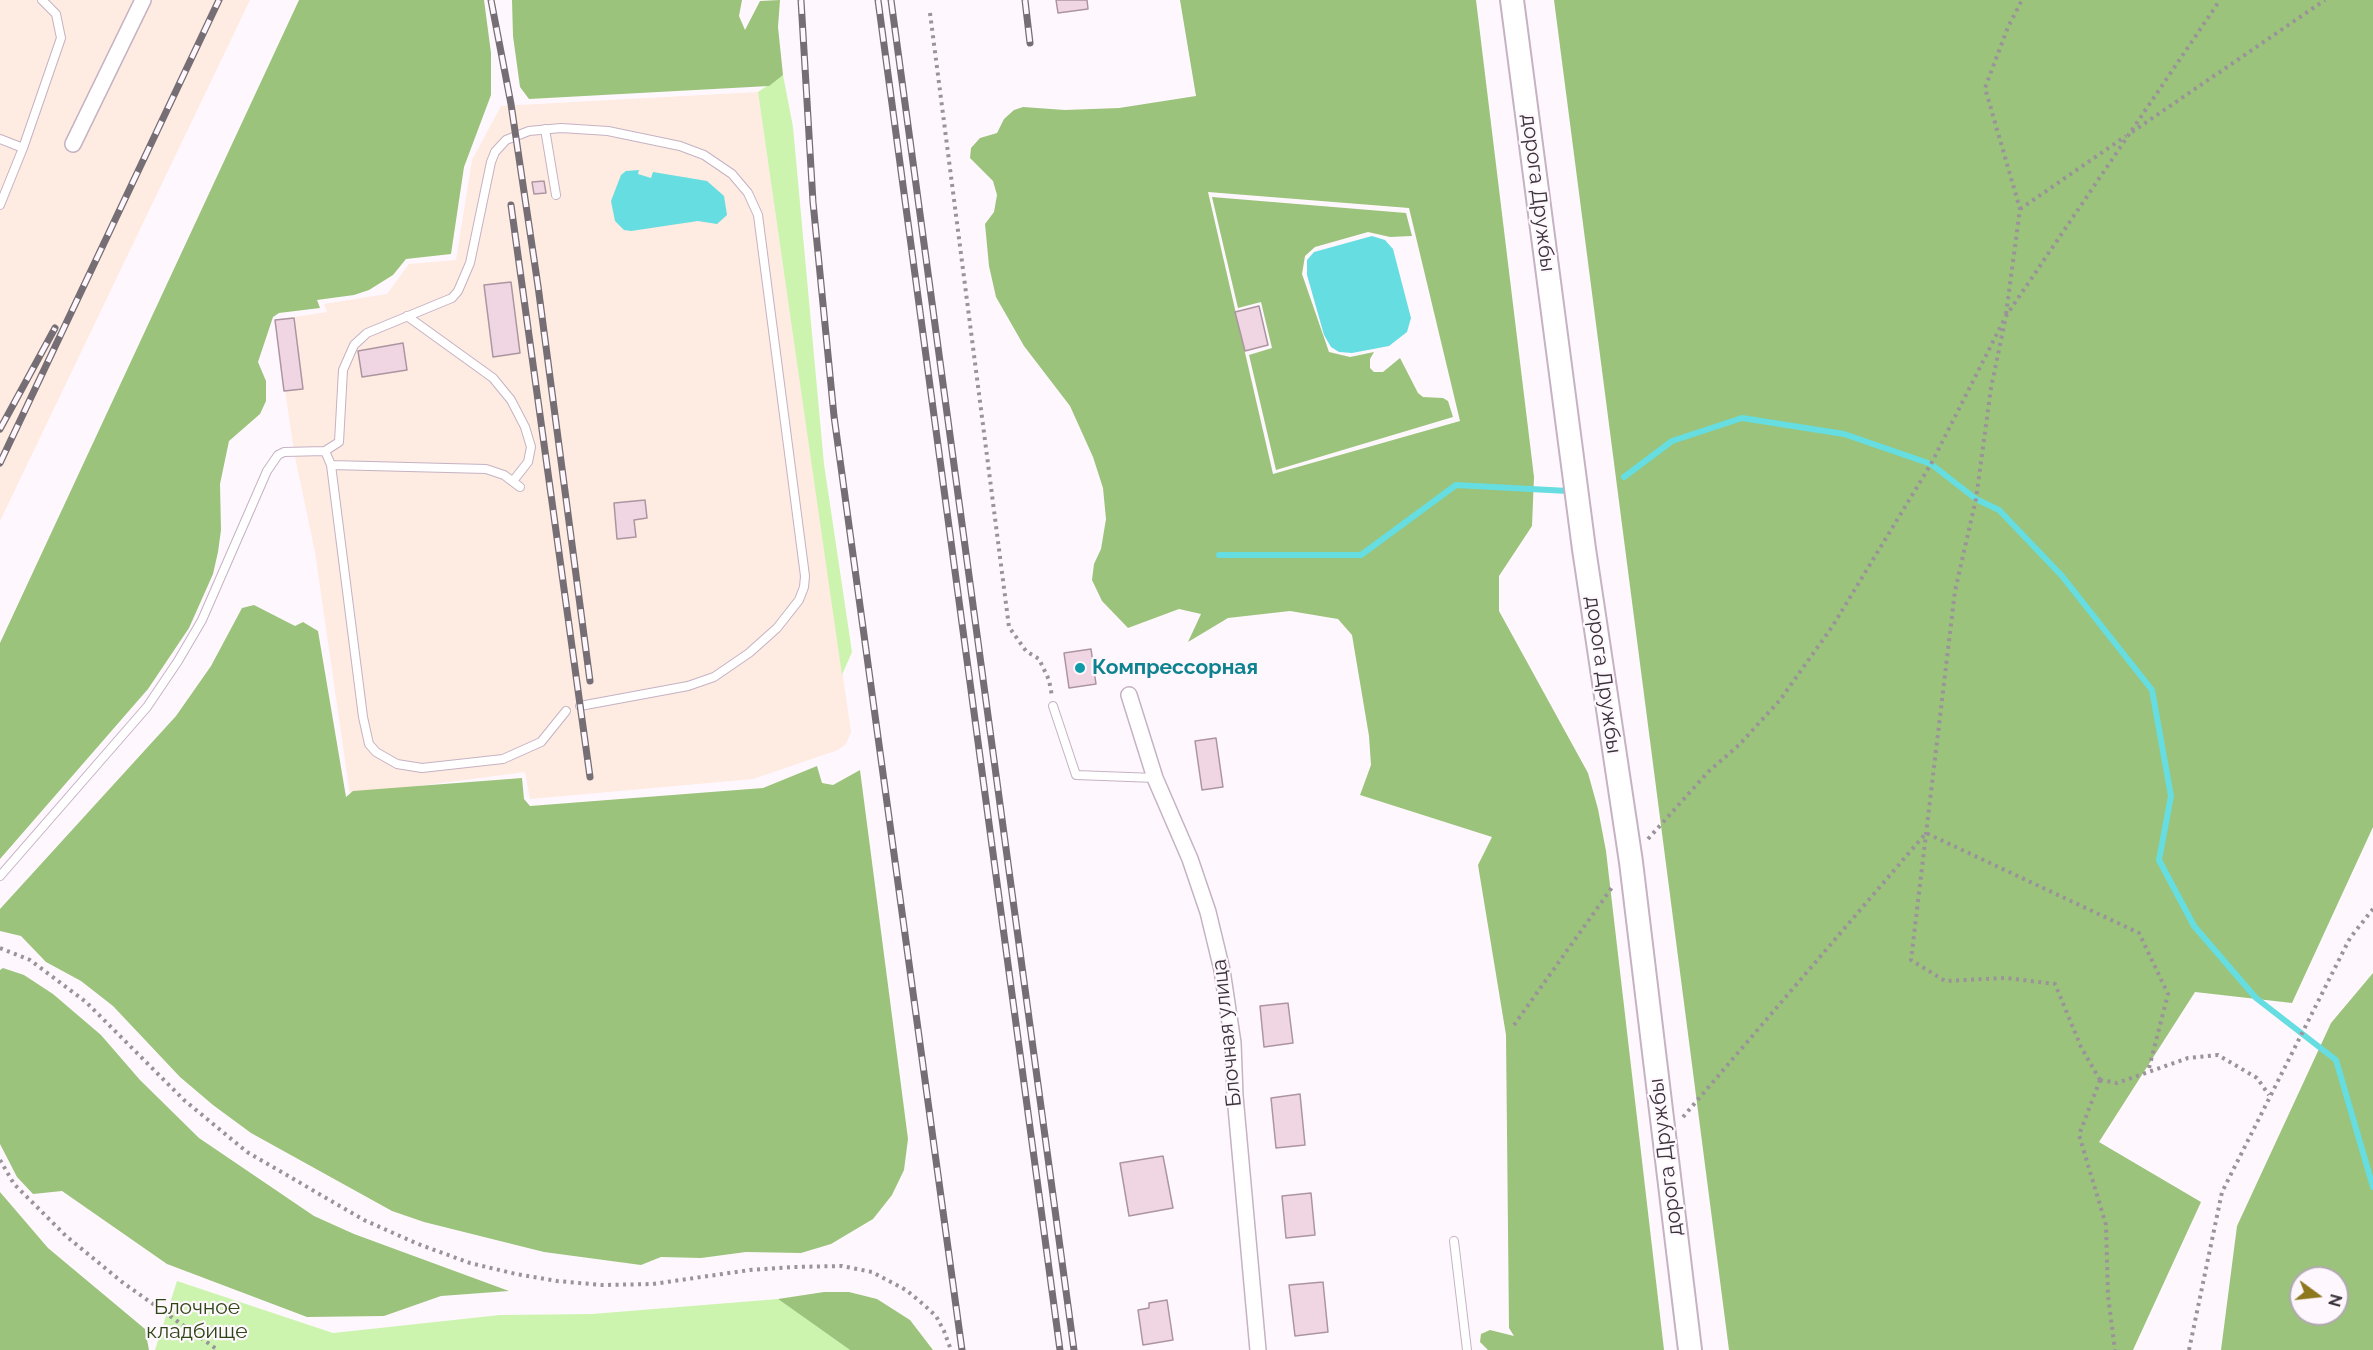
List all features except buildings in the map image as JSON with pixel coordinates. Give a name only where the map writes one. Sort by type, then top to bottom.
[{"type":"main road","name":"дорога Дружбы","points":[[1512,0],[1584,549],[1631,862],[1690,1350]]},
{"type":"street","points":[[73,144],[143,0]]},
{"type":"street","name":"Блочная улица","points":[[1129,695],[1155,778],[1190,859],[1208,912],[1222,970],[1233,1043],[1235,1096],[1258,1350]]},
{"type":"lane","points":[[0,205],[23,148],[61,38],[56,14],[42,0]]},
{"type":"lane","points":[[545,129],[556,195]]},
{"type":"lane","points":[[0,876],[142,713],[178,661],[202,620],[273,462],[284,453],[325,451],[339,442],[343,370],[350,352],[367,333],[452,298],[463,283],[470,262],[495,152],[507,140],[529,131],[545,129],[592,129],[680,146],[713,160],[732,174],[748,193],[758,214],[762,240],[805,576],[800,600],[786,617],[750,653],[728,669],[687,686],[580,706]]},
{"type":"lane","points":[[0,139],[23,148]]},
{"type":"lane","points":[[407,316],[493,378],[511,400],[525,427],[531,447],[528,462],[513,481]]},
{"type":"lane","points":[[325,451],[331,465],[363,717],[369,744],[375,752],[397,764],[422,768],[503,759],[541,742],[566,711]]},
{"type":"lane","points":[[331,465],[486,469],[513,481],[520,487]]},
{"type":"lane","points":[[1053,706],[1076,776],[1155,778]]},
{"type":"lane","points":[[1454,1241],[1467,1350]]},
{"type":"path","points":[[2022,0],[2008,27],[1985,88],[2020,210],[2006,316],[1991,388],[1976,499],[1955,591],[1911,960],[1945,981],[2006,978],[2055,984],[2081,1047],[2100,1080]]},
{"type":"path","points":[[1514,1025],[1631,862],[1709,771],[1739,745],[1780,700],[1832,627],[1931,464],[2006,316],[2220,0]]},
{"type":"path","points":[[2020,210],[2325,0]]},
{"type":"path","points":[[930,12],[1009,627],[1026,651],[1039,659],[1049,680],[1053,706]]},
{"type":"path","points":[[1926,834],[2139,933],[2168,994],[2148,1072]]},
{"type":"path","points":[[1683,1117],[1926,834]]},
{"type":"path","points":[[2189,1350],[2222,1192],[2269,1095],[2350,939],[2373,909]]},
{"type":"path","points":[[0,948],[30,960],[86,1002],[184,1100],[247,1152],[364,1220],[418,1244],[470,1263],[516,1274],[557,1281],[602,1284],[653,1284],[750,1270],[842,1266],[872,1272],[906,1290],[923,1304],[944,1330],[951,1350]]},
{"type":"path","points":[[2100,1080],[2117,1083],[2187,1058],[2218,1055],[2257,1078],[2269,1095]]},
{"type":"path","points":[[2100,1080],[2079,1135],[2106,1225],[2108,1296],[2115,1350]]},
{"type":"path","points":[[0,1160],[14,1184],[66,1236],[122,1282],[218,1350]]},
{"type":"shaded area","points":[[0,0],[250,0],[0,521]]},
{"type":"shaded area","points":[[758,92],[851,732],[846,744],[838,750],[753,779],[530,799],[525,772],[350,795],[315,552],[294,452],[275,320],[327,312],[324,304],[387,294],[409,264],[456,260],[472,160],[501,106]]},
{"type":"green space","points":[[299,0],[484,0],[491,53],[491,95],[464,167],[451,254],[406,259],[393,275],[369,290],[354,295],[317,300],[320,308],[279,313],[273,317],[258,362],[266,381],[266,401],[260,414],[229,441],[220,484],[221,530],[218,552],[213,574],[189,628],[148,689],[0,859],[0,643]]},
{"type":"green space","points":[[512,0],[742,0],[739,16],[745,30],[760,1],[780,0],[778,27],[783,75],[769,86],[529,99],[520,87],[513,36]]},
{"type":"green space","points":[[1180,0],[1476,0],[1534,477],[1532,526],[1499,576],[1499,611],[1588,773],[1598,809],[1606,851],[1664,1350],[1488,1350],[1480,1342],[1481,1334],[1490,1330],[1514,1336],[1509,1328],[1506,1035],[1478,865],[1492,837],[1360,795],[1371,765],[1369,736],[1352,635],[1338,619],[1290,611],[1228,618],[1188,642],[1201,614],[1179,609],[1128,628],[1102,601],[1092,580],[1094,564],[1101,549],[1106,519],[1103,488],[1093,457],[1070,406],[1024,346],[996,297],[989,266],[985,224],[994,212],[997,195],[993,181],[970,158],[971,148],[980,138],[997,133],[1004,119],[1014,110],[1023,107],[1065,110],[1119,108],[1196,96]],"holes":[[[1208,192],[1409,208],[1460,421],[1273,474]]]},
{"type":"green space","points":[[1554,0],[2373,0],[2373,827],[2292,1003],[2195,992],[2099,1142],[2201,1202],[2133,1350],[1729,1350]]},
{"type":"green space","points":[[783,75],[793,127],[824,464],[852,652],[842,675],[758,92]]},
{"type":"green space","points":[[1212,197],[1406,213],[1412,236],[1390,237],[1368,232],[1315,247],[1305,256],[1302,274],[1329,352],[1350,357],[1374,352],[1370,359],[1370,368],[1374,372],[1383,372],[1400,358],[1418,393],[1423,397],[1443,398],[1448,401],[1453,417],[1276,470],[1249,355],[1272,348],[1261,302],[1238,308]]},
{"type":"green space","points":[[254,605],[295,626],[303,622],[318,631],[346,797],[353,791],[522,778],[524,799],[530,806],[763,788],[817,766],[822,783],[833,785],[860,770],[908,1139],[904,1170],[892,1195],[873,1219],[831,1244],[801,1253],[746,1252],[701,1258],[661,1257],[641,1265],[544,1252],[424,1222],[392,1211],[251,1133],[180,1077],[113,1006],[81,981],[46,962],[21,936],[0,931],[0,909],[176,716],[211,666],[242,608]]},
{"type":"green space","points":[[3,968],[24,975],[53,994],[101,1035],[140,1080],[199,1138],[314,1216],[354,1234],[509,1291],[441,1296],[384,1316],[307,1317],[167,1264],[62,1191],[33,1194],[17,1177],[0,1144],[0,970]]},
{"type":"green space","points":[[2373,973],[2373,1350],[2221,1350],[2237,1226],[2331,1023]]},
{"type":"green space","points":[[0,1192],[48,1248],[145,1329],[149,1350],[0,1350]]},
{"type":"green space","name":"Блочное кладбище","points":[[177,1281],[333,1333],[500,1315],[592,1314],[778,1299],[850,1350],[155,1350]]},
{"type":"green space","points":[[824,1292],[849,1292],[877,1299],[910,1320],[933,1350],[850,1350],[778,1299]]},
{"type":"water","points":[[639,170],[638,174],[651,178],[653,172],[707,181],[724,196],[727,215],[717,224],[698,221],[631,231],[624,230],[615,221],[611,201],[621,175],[626,171]]},
{"type":"water","points":[[1372,236],[1385,240],[1393,249],[1411,318],[1407,332],[1389,346],[1352,353],[1339,352],[1331,347],[1324,335],[1307,275],[1307,260],[1314,252]]},
{"type":"waterway","points":[[1624,477],[1672,441],[1742,418],[1844,434],[1931,464],[1976,499],[1999,510],[2062,576],[2152,690],[2171,796],[2159,860],[2194,926],[2256,998],[2336,1060],[2373,1187]]},
{"type":"waterway","points":[[1219,555],[1361,555],[1456,485],[1568,491]]},
{"type":"railway","points":[[0,463],[219,0]]},
{"type":"railway","points":[[491,0],[511,104],[538,286],[590,681]]},
{"type":"railway","points":[[801,0],[813,202],[834,416],[962,1350]]},
{"type":"railway","points":[[878,0],[1060,1350]]},
{"type":"railway","points":[[891,0],[1074,1350]]},
{"type":"railway","points":[[1025,0],[1030,43]]},
{"type":"railway","points":[[511,205],[590,777]]},
{"type":"railway","points":[[0,429],[55,328]]},
{"type":"place","name":"Компрессорная","points":[[1080,668]]}]
